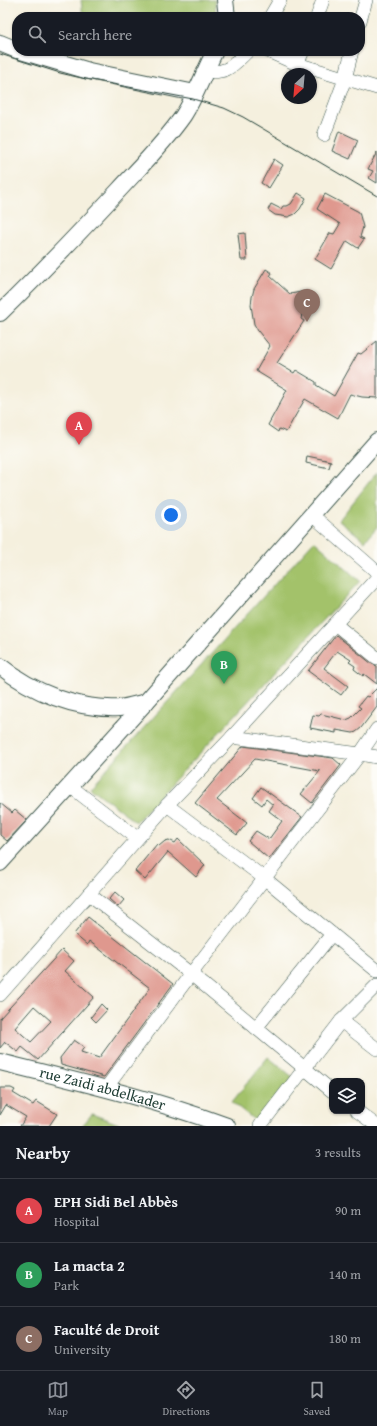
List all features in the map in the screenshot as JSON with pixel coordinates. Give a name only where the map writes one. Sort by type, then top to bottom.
[{"type":"main road","points":[[225,0],[226,12]]},
{"type":"main road","points":[[0,43],[12,48]]},
{"type":"main road","points":[[38,56],[89,71],[194,94]]},
{"type":"main road","points":[[0,313],[53,261],[161,144],[193,99],[194,94],[213,56]]},
{"type":"main road","points":[[0,863],[146,702],[377,441]]},
{"type":"main road","points":[[0,666],[35,688],[63,700],[108,708],[121,708],[146,702]]},
{"type":"main road","name":"rue Zaidi abdelkader","points":[[0,1062],[106,1088],[185,1111],[227,1126]]},
{"type":"street","points":[[273,12],[280,0]]},
{"type":"street","points":[[318,12],[324,0]]},
{"type":"street","points":[[361,12],[363,0]]},
{"type":"street","points":[[205,71],[216,73],[223,72],[230,68],[243,56]]},
{"type":"street","points":[[279,56],[297,64],[345,79],[375,84]]},
{"type":"street","points":[[297,64],[301,56]]},
{"type":"street","points":[[324,135],[345,79],[351,56]]},
{"type":"street","points":[[312,515],[377,572]]},
{"type":"street","points":[[0,995],[137,838],[232,737],[377,578]]},
{"type":"street","points":[[335,624],[377,658]]},
{"type":"street","points":[[106,1088],[264,878],[360,754],[377,729]]},
{"type":"street","points":[[232,737],[377,757]]},
{"type":"street","points":[[70,786],[137,838]]},
{"type":"street","points":[[167,805],[264,878],[377,971]]},
{"type":"street","points":[[89,894],[191,974],[329,1089]]},
{"type":"street","points":[[256,1028],[332,934]]},
{"type":"street","points":[[260,1126],[341,1021],[377,985]]},
{"type":"street","points":[[341,1021],[377,1049]]},
{"type":"street","points":[[362,1114],[376,1126]]},
{"type":"green space","points":[[81,0],[215,0],[216,12],[82,12]]},
{"type":"green space","points":[[377,472],[377,527],[365,541],[339,520]]},
{"type":"green space","points":[[314,541],[360,581],[136,822],[90,787]]},
{"type":"green space","points":[[268,1057],[294,1078],[258,1123],[232,1102]]},
{"type":"green space","points":[[92,1114],[124,1126],[82,1126]]},
{"type":"building","points":[[339,131],[358,140],[350,159],[332,151]]},
{"type":"building","points":[[377,152],[377,183],[369,178],[373,171],[368,169]]},
{"type":"building","points":[[274,159],[283,165],[269,188],[261,183]]},
{"type":"building","points":[[298,193],[306,198],[300,209],[295,214],[288,217],[275,215],[268,210],[271,204],[281,209],[283,206],[291,204]]},
{"type":"building","points":[[325,194],[359,212],[363,227],[360,237],[364,239],[358,248],[347,241],[331,269],[315,259],[330,233],[334,234],[340,224],[317,209]]},
{"type":"building","points":[[245,233],[247,260],[241,260],[238,234]]},
{"type":"building","points":[[266,269],[272,273],[270,276],[290,294],[307,291],[301,319],[304,321],[277,363],[294,373],[296,370],[316,382],[316,385],[334,396],[358,353],[361,354],[377,341],[377,398],[362,397],[350,394],[338,418],[305,399],[286,432],[279,429],[278,432],[268,425],[287,390],[256,371],[270,346],[254,324],[251,305],[254,289]]},
{"type":"building","points":[[307,456],[331,461],[329,468],[306,463]]},
{"type":"building","points":[[336,635],[372,664],[377,666],[377,684],[364,674],[363,676],[354,669],[355,666],[349,662],[351,660],[337,651],[324,668],[348,686],[341,695],[308,671]]},
{"type":"building","points":[[377,688],[377,707],[361,728],[356,732],[353,733],[336,730],[336,733],[310,728],[313,715],[319,716],[321,714],[346,720],[351,718],[361,708],[358,706],[366,696],[368,697]]},
{"type":"building","points":[[243,746],[333,758],[341,765],[312,803],[301,794],[320,771],[255,759],[217,800],[247,823],[237,835],[195,803]]},
{"type":"building","points":[[261,787],[302,817],[269,859],[248,841],[256,831],[269,839],[282,821],[269,811],[273,805],[266,799],[262,805],[253,798]]},
{"type":"building","points":[[0,803],[12,813],[15,810],[27,820],[7,841],[0,835]]},
{"type":"building","points":[[178,839],[205,865],[196,877],[168,852],[145,880],[135,871],[157,844],[159,846],[165,841],[169,840],[175,843]]},
{"type":"building","points":[[115,892],[124,900],[118,907],[109,899]]},
{"type":"building","points":[[88,917],[173,984],[104,1077],[61,1065],[60,1058],[74,1040],[84,1047],[81,1052],[99,1058],[150,988],[89,941],[87,945],[74,934]]},
{"type":"building","points":[[62,950],[74,961],[65,971],[94,997],[38,1060],[22,1047],[18,1052],[5,1042],[0,1048],[0,1018]],"holes":[[[34,1006],[51,1021],[31,1042],[15,1028]]]},
{"type":"building","points":[[101,1004],[107,1010],[96,1022],[91,1017]]},
{"type":"building","points":[[0,1088],[11,1088],[15,1090],[13,1093],[33,1105],[36,1101],[57,1114],[49,1126],[20,1126],[26,1117],[6,1105],[0,1115]]},
{"type":"tram line","points":[[0,54],[60,73],[193,99],[224,108],[243,117],[377,196]]},
{"type":"place","name":"Faculté de Droit","points":[[307,322]]},
{"type":"place","name":"EPH Sidi Bel Abbès","points":[[79,445]]},
{"type":"place","name":"La macta 2","points":[[224,684]]}]
